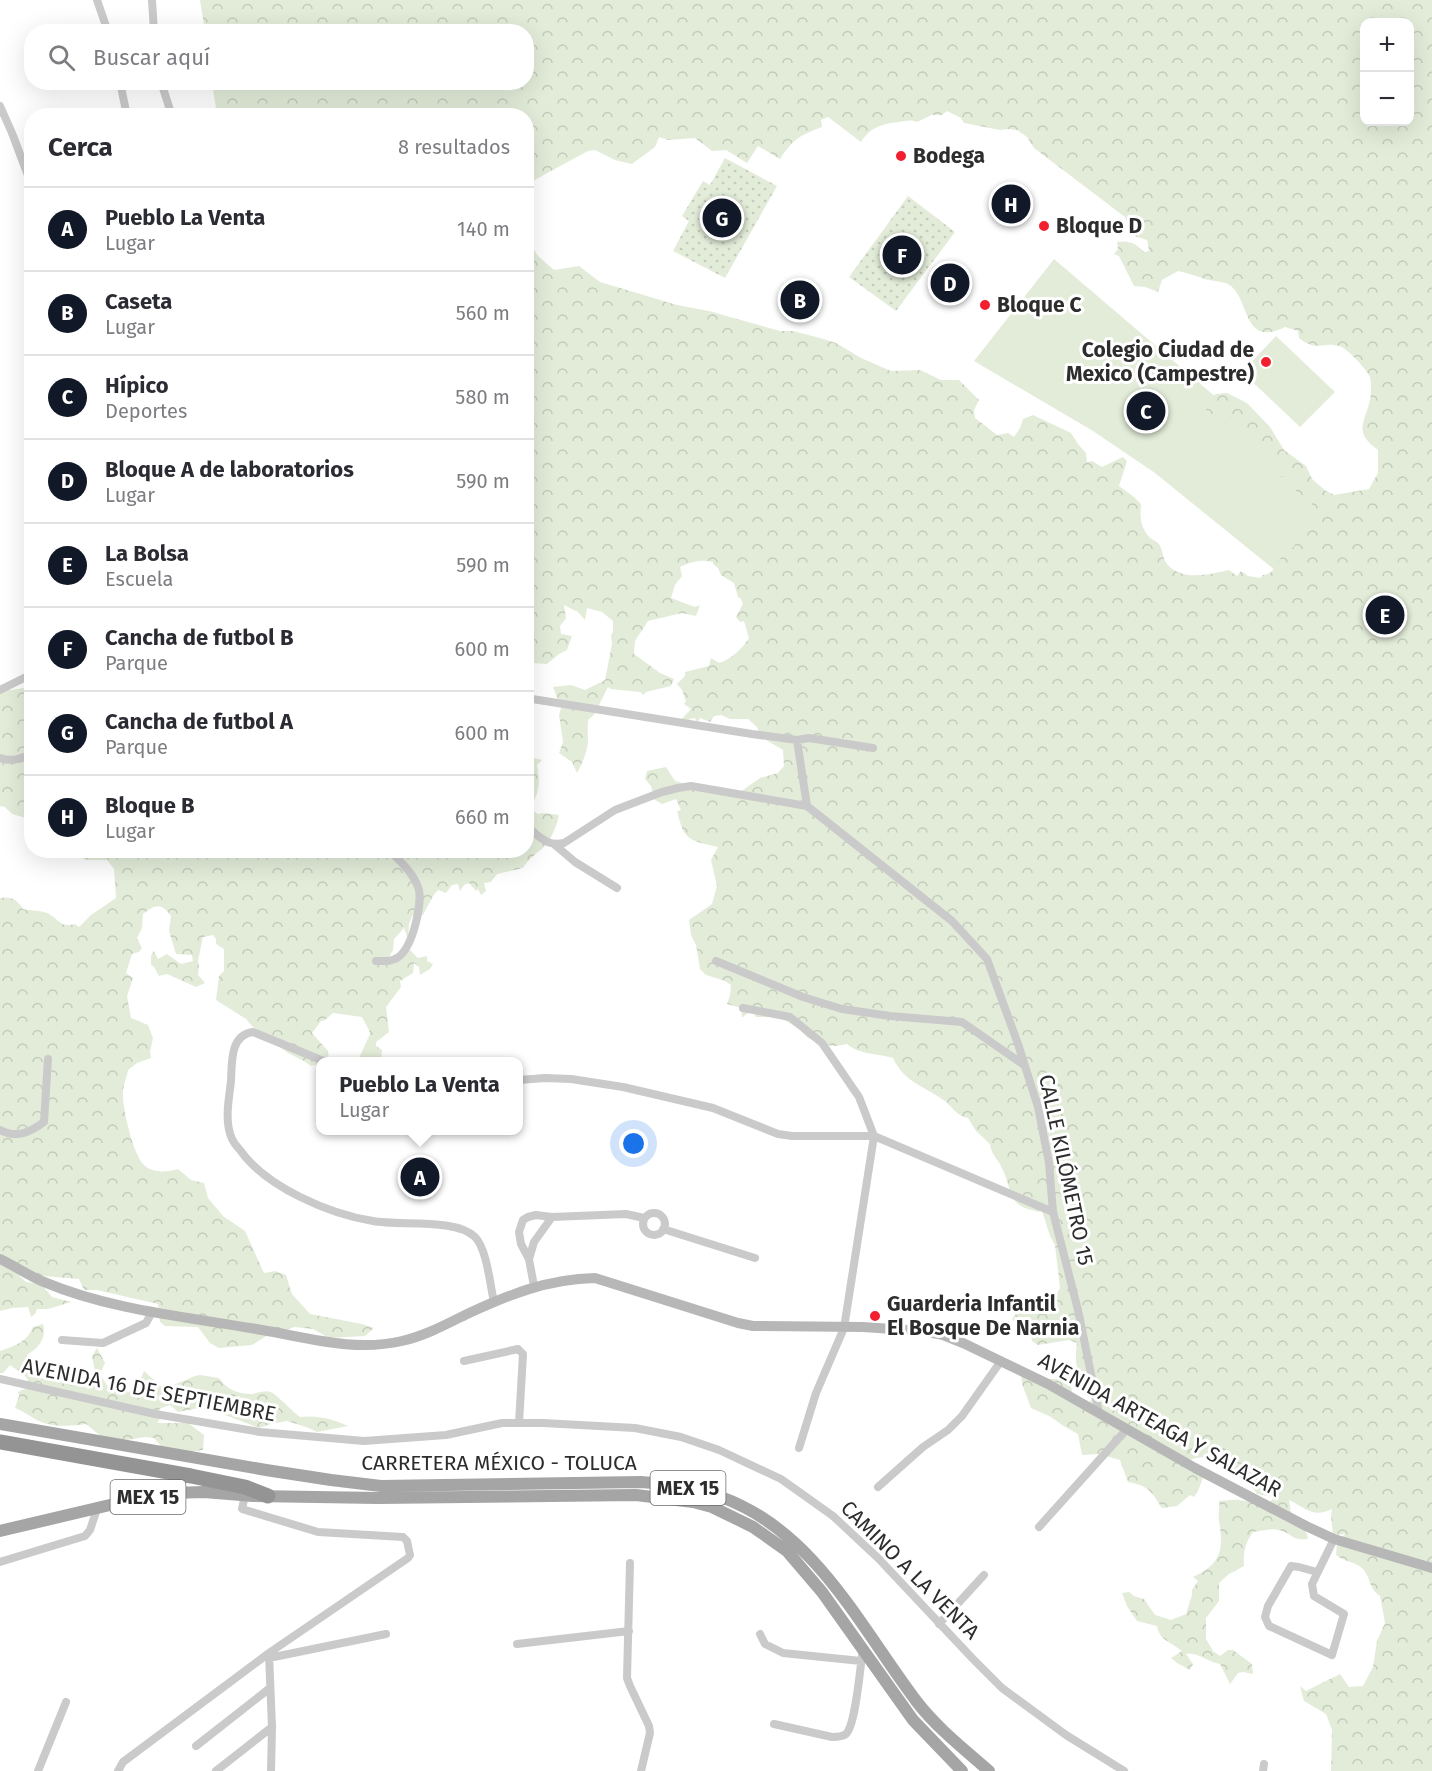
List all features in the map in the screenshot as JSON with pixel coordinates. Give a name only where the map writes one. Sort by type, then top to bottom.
[{"type":"highway","points":[[0,1442],[191,1476],[245,1487],[267,1496]]},
{"type":"main road","name":"CARRETERA MÉXICO - TOLUCA","points":[[0,1424],[277,1472],[381,1486],[641,1482],[669,1484],[722,1497],[765,1519],[797,1544],[829,1578],[928,1716],[989,1771]]},
{"type":"main road","name":"CARRETERA MÉXICO - TOLUCA","points":[[0,1531],[171,1493],[427,1498],[636,1495],[693,1502],[733,1516],[781,1546],[822,1592],[862,1656],[913,1720],[962,1771]]},
{"type":"street","points":[[97,0],[105,24]]},
{"type":"street","points":[[152,0],[154,24]]},
{"type":"street","points":[[121,90],[125,108]]},
{"type":"street","points":[[164,90],[169,108]]},
{"type":"street","points":[[0,106],[24,165]]},
{"type":"street","points":[[0,690],[24,678]]},
{"type":"street","points":[[534,699],[752,734],[797,740],[808,738],[873,748]]},
{"type":"street","points":[[555,845],[564,843],[615,810],[662,792],[690,786],[807,807],[797,740]]},
{"type":"street","points":[[0,758],[6,760],[24,758]]},
{"type":"street","name":"CALLE KILÓMETRO 15","points":[[807,807],[952,921],[987,959],[1038,1107],[1049,1163],[1053,1212],[1078,1310],[1099,1413]]},
{"type":"street","points":[[534,832],[548,843],[555,845],[574,862],[617,888]]},
{"type":"street","points":[[376,961],[394,960],[403,953],[415,926],[419,892],[415,879],[397,858]]},
{"type":"street","points":[[716,961],[803,998],[842,1009],[962,1022],[1024,1065]]},
{"type":"street","points":[[743,1008],[790,1017],[822,1043],[859,1097],[874,1136],[844,1328],[816,1393],[799,1448]]},
{"type":"street","points":[[316,1058],[253,1032],[238,1038],[232,1066],[228,1114],[232,1139],[248,1162],[293,1194],[332,1210],[374,1221],[462,1228],[474,1236],[481,1245],[494,1302]]},
{"type":"street","points":[[0,1130],[28,1134],[45,1122],[48,1059]]},
{"type":"street","points":[[523,1080],[571,1079],[623,1087],[712,1108],[778,1134],[874,1136],[1053,1212]]},
{"type":"street","points":[[534,1286],[529,1259],[521,1244],[519,1232],[523,1220],[536,1215],[552,1217],[626,1214],[644,1218]]},
{"type":"street","points":[[648,1214],[659,1214],[665,1223],[663,1229],[660,1233],[649,1233],[643,1224],[644,1218],[648,1214]]},
{"type":"street","points":[[529,1259],[534,1242],[552,1217]]},
{"type":"street","points":[[663,1229],[755,1258]]},
{"type":"street","name":"AVENIDA ARTEAGA Y SALAZAR","points":[[0,1259],[44,1282],[98,1300],[152,1312],[353,1346],[401,1342],[416,1338],[534,1286],[596,1278],[753,1326],[863,1328],[923,1331],[943,1335],[1048,1384],[1306,1527],[1334,1539],[1432,1568]]},
{"type":"street","points":[[62,1340],[103,1343],[146,1323],[152,1312]]},
{"type":"street","points":[[464,1360],[518,1349],[523,1354],[519,1423]]},
{"type":"street","points":[[878,1487],[962,1416],[1001,1361]]},
{"type":"street","name":"AVENIDA 16 DE SEPTIEMBRE","points":[[0,1379],[156,1414],[260,1432],[364,1441]]},
{"type":"street","name":"CAMINO A LA VENTA","points":[[364,1441],[446,1435],[502,1423],[519,1423],[635,1428],[681,1437],[719,1450],[781,1479],[832,1516],[862,1542],[1002,1688],[1066,1735],[1124,1771]]},
{"type":"street","points":[[1039,1527],[1127,1429]]},
{"type":"street","points":[[118,1771],[123,1762],[410,1555],[407,1541],[403,1537],[318,1532],[242,1509],[245,1495]]},
{"type":"street","points":[[0,1562],[85,1536],[90,1530],[97,1509]]},
{"type":"street","points":[[1317,1572],[1291,1566],[1268,1606],[1265,1617],[1269,1626],[1332,1655],[1344,1614],[1314,1596],[1312,1584],[1334,1539]]},
{"type":"street","points":[[630,1563],[627,1678],[650,1733],[640,1771]]},
{"type":"street","points":[[939,1624],[984,1575]]},
{"type":"street","points":[[518,1644],[629,1631]]},
{"type":"street","points":[[269,1655],[386,1634]]},
{"type":"street","points":[[760,1634],[765,1644],[783,1653],[862,1656],[852,1722],[843,1736],[832,1737],[774,1724]]},
{"type":"street","points":[[269,1655],[271,1771]]},
{"type":"street","points":[[196,1746],[270,1688]]},
{"type":"street","points":[[38,1771],[66,1702]]},
{"type":"street","points":[[216,1771],[272,1728]]},
{"type":"green space","points":[[200,0],[1432,0],[1432,1771],[1331,1771],[1332,1730],[1326,1714],[1304,1701],[1300,1686],[1306,1691],[1340,1674],[1349,1687],[1363,1686],[1373,1667],[1377,1641],[1385,1623],[1380,1596],[1373,1590],[1365,1571],[1336,1555],[1337,1543],[1345,1534],[1333,1535],[1332,1509],[1326,1512],[1315,1512],[1289,1500],[1292,1518],[1303,1521],[1308,1539],[1295,1538],[1276,1529],[1253,1532],[1245,1548],[1244,1566],[1229,1574],[1219,1583],[1219,1601],[1206,1618],[1206,1639],[1213,1651],[1220,1656],[1228,1650],[1233,1650],[1252,1664],[1253,1674],[1238,1673],[1230,1684],[1220,1664],[1195,1654],[1186,1654],[1193,1664],[1190,1670],[1171,1658],[1182,1651],[1160,1635],[1157,1626],[1137,1621],[1122,1593],[1129,1592],[1144,1599],[1155,1615],[1171,1620],[1186,1614],[1192,1590],[1198,1581],[1193,1577],[1210,1567],[1218,1555],[1221,1540],[1219,1501],[1266,1503],[1274,1497],[1257,1494],[1247,1481],[1233,1477],[1214,1460],[1203,1457],[1190,1460],[1203,1478],[1194,1497],[1190,1495],[1177,1506],[1162,1508],[1149,1490],[1141,1485],[1128,1482],[1120,1460],[1099,1454],[1082,1455],[1078,1434],[1051,1417],[1031,1408],[1022,1384],[1021,1373],[1039,1379],[1064,1379],[1071,1385],[1073,1399],[1090,1403],[1093,1389],[1078,1369],[1077,1343],[1069,1340],[1038,1345],[1032,1341],[1027,1331],[1012,1319],[1019,1310],[1035,1313],[1043,1302],[1046,1304],[1054,1298],[1060,1288],[1055,1245],[1042,1211],[1037,1212],[1024,1207],[1014,1200],[990,1144],[976,1131],[968,1118],[916,1084],[903,1073],[893,1058],[863,1052],[847,1044],[825,1045],[808,1038],[780,1017],[756,1017],[750,1009],[742,1017],[741,1008],[727,1004],[731,985],[706,975],[700,969],[689,920],[712,904],[717,886],[711,860],[718,847],[689,838],[682,828],[677,811],[681,810],[676,799],[662,804],[655,800],[651,786],[645,779],[647,771],[666,767],[675,781],[696,787],[740,792],[760,778],[778,773],[784,766],[783,750],[761,737],[757,727],[748,719],[730,719],[721,715],[714,716],[710,722],[700,718],[697,723],[695,718],[679,722],[691,709],[684,704],[686,701],[677,684],[685,676],[685,672],[709,666],[711,658],[719,663],[727,659],[740,650],[749,638],[744,621],[740,622],[736,617],[743,604],[738,597],[734,583],[721,575],[713,562],[696,562],[680,567],[682,576],[675,585],[671,598],[695,607],[700,605],[696,616],[682,613],[648,621],[635,641],[634,654],[660,673],[674,679],[671,686],[646,692],[644,695],[640,692],[608,687],[594,715],[588,720],[587,748],[577,773],[572,762],[559,753],[563,742],[559,715],[562,705],[553,687],[571,685],[585,690],[605,680],[612,644],[613,621],[602,612],[587,608],[585,620],[578,612],[564,605],[566,618],[560,626],[561,634],[572,636],[567,650],[547,664],[534,663],[534,249],[554,270],[579,266],[600,282],[677,305],[836,343],[861,358],[891,371],[920,370],[941,380],[959,380],[979,400],[974,410],[975,418],[997,435],[1008,433],[1014,437],[1023,419],[1033,415],[1071,433],[1086,453],[1087,462],[1092,461],[1102,467],[1123,457],[1127,461],[1119,486],[1141,504],[1142,526],[1150,538],[1160,545],[1167,564],[1173,570],[1188,575],[1205,575],[1229,570],[1237,576],[1241,571],[1248,576],[1260,578],[1273,570],[1285,552],[1294,547],[1312,507],[1309,492],[1304,498],[1294,489],[1297,486],[1286,476],[1280,477],[1276,468],[1234,428],[1207,413],[1205,400],[1216,394],[1227,393],[1247,403],[1270,427],[1284,450],[1306,466],[1315,485],[1334,495],[1369,489],[1378,473],[1378,450],[1369,442],[1362,429],[1370,398],[1370,377],[1351,354],[1342,347],[1311,345],[1299,338],[1298,331],[1285,327],[1271,332],[1261,331],[1249,319],[1235,290],[1228,284],[1178,271],[1162,280],[1158,292],[1134,286],[1119,256],[1114,254],[1118,249],[1117,242],[1132,243],[1144,252],[1149,251],[1147,240],[1134,236],[1125,217],[1034,148],[1027,137],[1017,130],[1000,130],[964,123],[961,118],[947,111],[942,115],[932,115],[917,122],[908,120],[882,125],[868,133],[861,142],[828,117],[821,120],[822,127],[793,142],[780,159],[758,146],[747,163],[726,150],[712,151],[695,138],[669,140],[659,137],[655,147],[632,164],[615,160],[595,150],[588,151],[534,180],[534,108],[216,108],[213,90],[534,90],[534,24],[204,24]]},
{"type":"green space","points":[[725,158],[777,186],[725,278],[673,251],[689,221],[682,216],[703,181],[710,185]]},
{"type":"green space","points":[[908,196],[955,232],[896,311],[849,277]]},
{"type":"green space","points":[[1054,259],[1340,503],[1276,571],[1155,473],[1093,431],[974,361]]},
{"type":"green space","points":[[1276,336],[1335,392],[1300,427],[1242,372]]},
{"type":"green space","points":[[24,688],[24,817],[12,814],[5,807],[0,806],[0,692]]},
{"type":"green space","points":[[534,758],[542,760],[537,765],[539,778],[534,799]]},
{"type":"green space","points":[[534,812],[538,814],[559,815],[546,845],[534,856]]},
{"type":"green space","points":[[82,858],[531,858],[523,868],[497,874],[491,882],[484,883],[486,891],[481,895],[478,889],[476,891],[469,883],[464,885],[460,891],[458,884],[452,885],[446,893],[438,890],[423,915],[412,916],[408,939],[404,928],[394,939],[393,950],[388,959],[409,949],[418,958],[427,956],[427,961],[433,964],[430,969],[420,975],[419,967],[414,963],[413,973],[400,981],[401,987],[386,1007],[389,1032],[376,1042],[376,1046],[382,1050],[381,1057],[359,1057],[370,1034],[362,1017],[333,1013],[321,1021],[312,1033],[328,1051],[329,1057],[316,1057],[316,1065],[311,1066],[288,1053],[246,1019],[216,1000],[219,976],[224,971],[224,949],[216,944],[213,935],[203,937],[198,961],[198,975],[205,983],[196,987],[167,974],[159,976],[151,965],[151,956],[154,951],[158,959],[167,954],[181,964],[193,961],[192,955],[176,954],[169,931],[171,916],[164,909],[158,906],[143,914],[142,928],[137,938],[142,948],[139,952],[132,954],[126,973],[133,978],[127,996],[131,1018],[148,1025],[153,1038],[151,1058],[137,1063],[128,1070],[123,1090],[126,1119],[139,1159],[155,1171],[178,1169],[191,1180],[204,1183],[208,1198],[223,1216],[245,1231],[264,1273],[275,1271],[286,1275],[292,1294],[310,1314],[374,1328],[365,1336],[329,1338],[313,1329],[294,1327],[281,1333],[268,1335],[252,1345],[219,1348],[210,1343],[198,1327],[165,1326],[160,1322],[158,1304],[97,1290],[84,1290],[79,1279],[42,1276],[12,1269],[26,1282],[41,1284],[52,1297],[71,1302],[48,1309],[37,1309],[31,1317],[28,1307],[0,1311],[0,898],[11,898],[23,909],[40,911],[53,916],[63,924],[75,924],[79,927],[91,915],[116,898],[114,869],[107,860]]},
{"type":"green space","points":[[43,1324],[43,1339],[27,1355],[33,1376],[57,1381],[91,1379],[95,1371],[92,1356],[97,1348],[105,1363],[100,1374],[108,1387],[129,1392],[138,1385],[144,1371],[164,1389],[200,1375],[219,1378],[226,1386],[238,1392],[252,1394],[271,1392],[300,1417],[325,1418],[348,1426],[317,1432],[287,1421],[259,1428],[204,1407],[178,1412],[170,1405],[159,1409],[163,1415],[157,1423],[188,1423],[204,1435],[203,1450],[176,1454],[165,1451],[154,1438],[145,1437],[114,1442],[102,1437],[86,1424],[60,1426],[41,1422],[15,1408],[18,1392],[27,1388],[28,1380],[10,1365],[3,1373],[0,1373],[0,1351],[20,1343],[33,1327]]},
{"type":"place","name":"Bodega","points":[[901,156]]},
{"type":"place","name":"Bloque B","points":[[1011,204]]},
{"type":"place","name":"Cancha de futbol A","points":[[722,218]]},
{"type":"place","name":"Bloque D","points":[[1044,226]]},
{"type":"place","name":"Cancha de futbol B","points":[[902,255]]},
{"type":"place","name":"Bloque A de laboratorios","points":[[950,283]]},
{"type":"place","name":"Caseta","points":[[800,300]]},
{"type":"place","name":"Bloque C","points":[[985,305]]},
{"type":"place","name":"Colegio Ciudad de Mexico (Campestre)","points":[[1266,362]]},
{"type":"place","name":"Hípico","points":[[1146,411]]},
{"type":"place","name":"La Bolsa","points":[[1385,615]]},
{"type":"place","name":"Pueblo La Venta","points":[[420,1177]]},
{"type":"place","name":"Guarderia Infantil El Bosque De Narnia","points":[[875,1316]]}]
